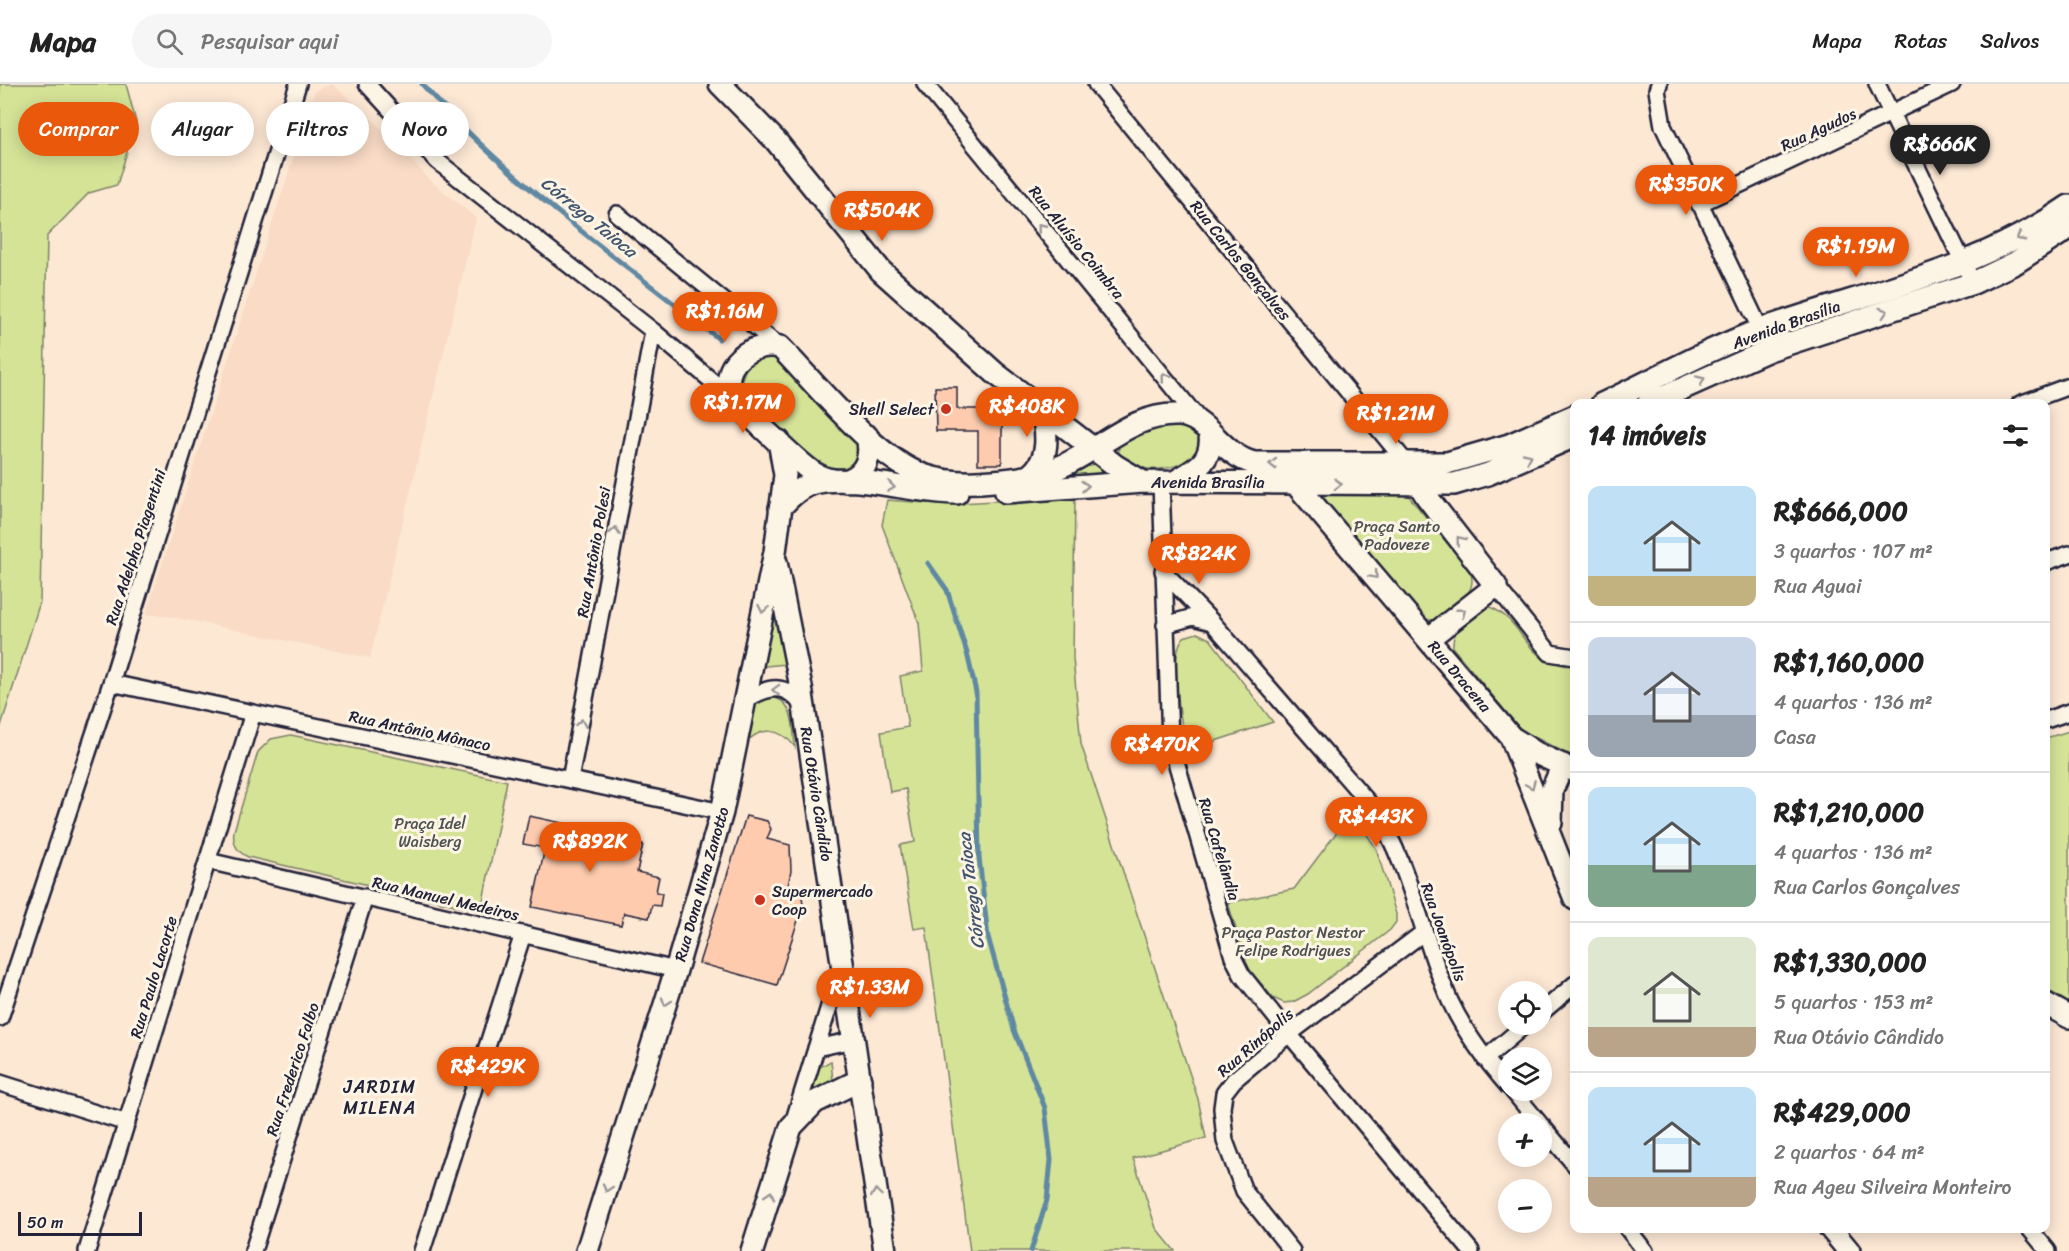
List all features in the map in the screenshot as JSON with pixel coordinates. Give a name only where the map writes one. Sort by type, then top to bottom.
[{"type":"main road","points":[[720,84],[776,141],[881,271],[995,373],[1093,448],[1159,482],[1204,463],[1210,451],[1206,429]]},
{"type":"main road","name":"Avenida Brasília","points":[[1659,399],[1769,350],[1969,273],[2069,206]]},
{"type":"main road","name":"Avenida Brasília","points":[[1613,399],[1760,330],[1969,273],[2015,263],[2069,228]]},
{"type":"main road","points":[[780,347],[762,345],[741,354],[730,376],[733,399],[813,472],[839,480]]},
{"type":"main road","name":"Avenida Brasília","points":[[780,347],[867,436],[906,466],[939,479],[986,482],[1029,476],[1070,462],[1136,424],[1155,418],[1181,415],[1206,429],[1230,453],[1254,463],[1377,465],[1447,463],[1482,454],[1570,418]]},
{"type":"main road","points":[[1029,476],[1040,466],[1046,448],[1042,410]]},
{"type":"main road","points":[[780,508],[801,489],[857,476],[864,469],[869,450],[867,436]]},
{"type":"main road","name":"Avenida Brasília","points":[[839,480],[950,493],[996,493],[1159,482],[1454,484],[1488,474],[1570,438]]},
{"type":"main road","name":"Rua Dona Nina Zanotto","points":[[587,1251],[676,970],[722,812],[775,552],[785,475],[779,441]]},
{"type":"main road","name":"Rua Carlos Gonçalves","points":[[1408,465],[1419,485],[1496,586]]},
{"type":"main road","name":"Rua Dracena","points":[[1295,483],[1511,737],[1551,832],[1570,885]]},
{"type":"main road","name":"Rua Otávio Cândido","points":[[775,552],[804,708],[885,1251]]},
{"type":"main road","points":[[1428,639],[1496,586]]},
{"type":"main road","points":[[1511,737],[1569,768],[1552,790],[1551,832]]},
{"type":"main road","points":[[2050,1006],[2069,1017]]},
{"type":"main road","points":[[752,1251],[791,1127],[815,1102],[860,1080]]},
{"type":"main road","points":[[1834,1233],[1849,1251]]},
{"type":"street","name":"Rua Adelpho Piagentini","points":[[0,1018],[111,683],[298,84]]},
{"type":"street","points":[[367,84],[437,161],[653,331],[733,399]]},
{"type":"street","name":"Rua Aluísio Coimbra","points":[[926,84],[1206,429]]},
{"type":"street","name":"Rua Carlos Gonçalves","points":[[1096,84],[1408,465]]},
{"type":"street","points":[[1659,84],[1657,90],[1664,126],[1769,350]]},
{"type":"street","points":[[1877,84],[1969,273]]},
{"type":"street","name":"Rua Agudos","points":[[1699,204],[1952,84]]},
{"type":"street","points":[[617,214],[780,347]]},
{"type":"street","name":"Rua Antônio Polesi","points":[[570,780],[653,331]]},
{"type":"street","points":[[2034,399],[2069,386]]},
{"type":"street","points":[[1377,465],[1385,436]]},
{"type":"street","name":"Rua Cafelândia","points":[[1159,482],[1168,727],[1172,754],[1233,957],[1242,975],[1289,1034],[1471,1251]]},
{"type":"street","points":[[2050,561],[2069,554]]},
{"type":"street","name":"Rua Joanópolis","points":[[1163,571],[1212,622],[1374,809],[1389,835],[1450,1000],[1485,1059],[1498,1075]]},
{"type":"street","points":[[1496,586],[1550,653],[1570,656]]},
{"type":"street","points":[[1165,625],[1193,617],[1212,622]]},
{"type":"street","name":"Rua Antônio Mônaco","points":[[111,683],[722,812]]},
{"type":"street","points":[[744,701],[772,688],[785,690],[796,697],[804,708]]},
{"type":"street","points":[[2050,719],[2069,712]]},
{"type":"street","name":"Rua Paulo Lacorte","points":[[87,1251],[253,713]]},
{"type":"street","name":"Rua Manuel Medeiros","points":[[208,861],[676,970]]},
{"type":"street","name":"Rua Frederico Falbo","points":[[254,1251],[365,897]]},
{"type":"street","name":"Rua Rinópolis","points":[[1292,1251],[1244,1191],[1225,1142],[1222,1108],[1224,1093],[1234,1080],[1289,1034],[1424,932]]},
{"type":"street","points":[[422,1251],[523,934]]},
{"type":"street","points":[[791,1127],[842,963]]},
{"type":"street","points":[[1552,1004],[1570,988]]},
{"type":"street","points":[[1485,1059],[1513,1035]]},
{"type":"street","points":[[816,1048],[854,1041]]},
{"type":"street","points":[[0,1083],[127,1123]]},
{"type":"street","name":"Rua Joanópolis","points":[[1520,1101],[1531,1113]]},
{"type":"street","name":"Rua Joanópolis","points":[[1552,1138],[1570,1159]]},
{"type":"street","points":[[1631,1233],[1645,1251]]},
{"type":"street","points":[[2033,1233],[2048,1251]]},
{"type":"shaded area","points":[[332,84],[353,102],[311,102],[315,91]]},
{"type":"shaded area","points":[[369,116],[381,129],[381,156],[407,156],[433,183],[476,218],[370,658],[168,616],[146,614],[294,156],[369,156]]},
{"type":"green space","points":[[0,84],[126,84],[131,102],[18,102],[18,156],[126,156],[117,185],[89,193],[47,236],[40,602],[0,729]]},
{"type":"green space","points":[[762,354],[773,355],[863,443],[853,468],[833,468],[809,454],[767,416],[746,392],[741,383],[744,373],[753,360]]},
{"type":"green space","points":[[1181,420],[1200,437],[1200,450],[1182,463],[1160,469],[1149,469],[1128,462],[1119,454],[1119,446],[1132,434]]},
{"type":"green space","points":[[1088,458],[1117,475],[1045,480]]},
{"type":"green space","name":"Praça Santo Padoveze","points":[[1318,493],[1407,494],[1470,571],[1472,580],[1468,594],[1435,621],[1421,618]]},
{"type":"green space","points":[[1075,497],[1073,658],[1081,744],[1198,1099],[1206,1138],[1133,1158],[1156,1228],[1175,1251],[970,1251],[926,927],[914,929],[900,845],[915,842],[906,789],[890,792],[881,732],[908,727],[900,676],[923,671],[919,623],[882,525],[887,500],[940,504]]},
{"type":"green space","points":[[772,588],[786,664],[756,667]]},
{"type":"green space","points":[[1490,607],[1502,614],[1535,652],[1545,659],[1570,665],[1570,755],[1521,730],[1453,648],[1455,634],[1459,628],[1469,617]]},
{"type":"green space","points":[[1197,633],[1210,639],[1273,722],[1188,750],[1179,709],[1177,658],[1179,646],[1184,637]]},
{"type":"green space","points":[[769,697],[784,703],[788,708],[793,723],[795,747],[783,736],[770,731],[757,734],[744,745],[754,705]]},
{"type":"green space","points":[[2069,731],[2069,1003],[2050,991],[2050,737]]},
{"type":"green space","name":"Praça Idel Waisberg","points":[[291,735],[507,781],[481,911],[248,857],[241,853],[235,844],[234,831],[258,752],[271,739]]},
{"type":"green space","name":"Praça Pastor Nestor Felipe Rodrigues","points":[[1352,812],[1376,848],[1396,914],[1396,922],[1390,930],[1308,994],[1293,1002],[1284,1003],[1273,998],[1248,968],[1228,903],[1294,889]]},
{"type":"green space","points":[[831,1061],[833,1081],[811,1091],[818,1068]]},
{"type":"building","points":[[935,387],[957,387],[957,409],[1002,409],[1002,464],[978,464],[978,431],[936,431]]},
{"type":"building","points":[[529,816],[624,836],[623,840],[643,844],[637,872],[659,877],[656,892],[662,893],[660,906],[652,905],[649,918],[624,913],[621,925],[532,907],[545,848],[523,844]]},
{"type":"building","name":"Supermercado Coop","points":[[746,816],[767,821],[771,829],[767,839],[790,845],[791,871],[787,891],[802,896],[803,905],[777,985],[699,963]]},
{"type":"waterway","name":"Córrego Taioca","points":[[422,84],[456,120],[527,186],[603,249],[719,339]]},
{"type":"waterway","name":"Córrego Taioca","points":[[928,563],[947,590],[967,653],[976,692],[979,857],[988,937],[1014,1030],[1045,1108],[1051,1160],[1047,1200],[1031,1251]]},
{"type":"place","name":"Shell Select","points":[[946,409]]},
{"type":"place","name":"Supermercado Coop","points":[[760,900]]},
{"type":"district","name":"JARDIM MILENA","points":[[380,1097]]}]
